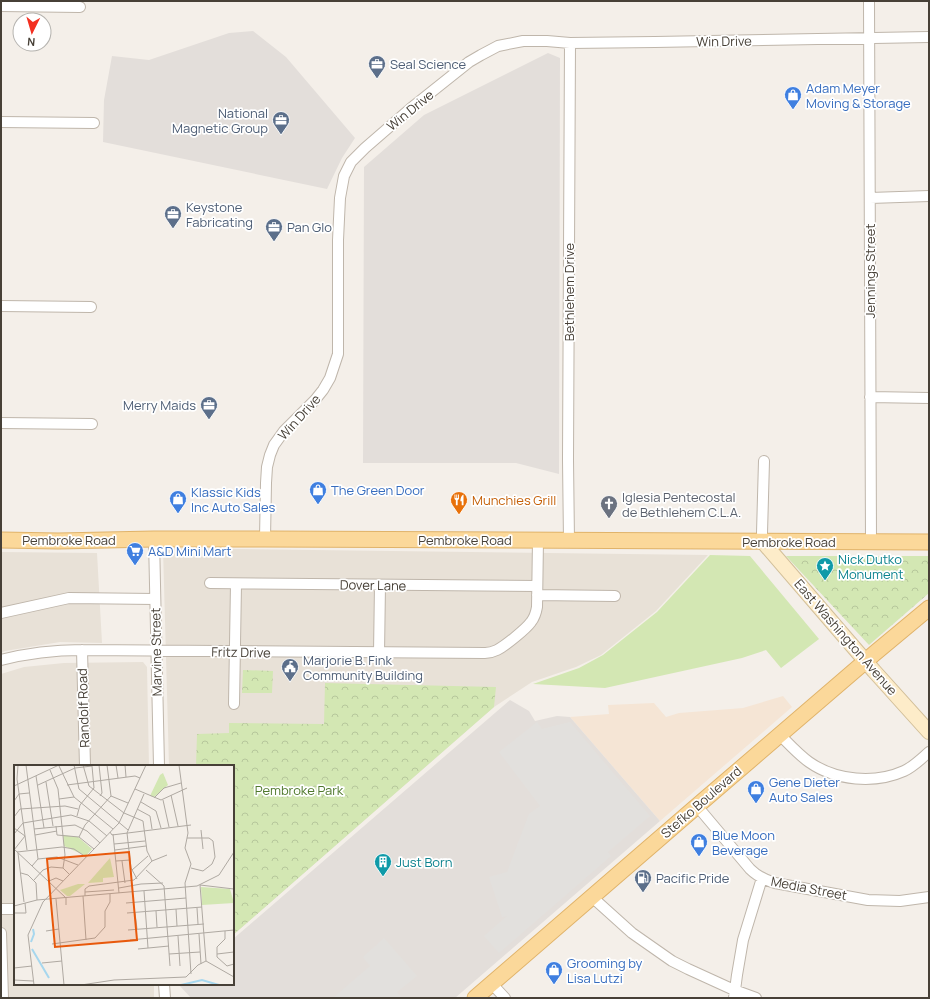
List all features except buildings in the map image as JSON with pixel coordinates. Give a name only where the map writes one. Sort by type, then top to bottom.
[{"type":"main road","name":"Pembroke Road","points":[[1,540],[99,541],[154,539],[265,539],[929,542]]},
{"type":"main road","name":"Stefko Boulevard","points":[[475,998],[929,608]]},
{"type":"street","name":"Jennings Street","points":[[869,1],[870,397],[872,483],[871,542]]},
{"type":"street","points":[[1,6],[80,8]]},
{"type":"street","name":"Win Drive","points":[[265,539],[267,467],[274,445],[284,431],[323,390],[330,378],[338,354],[338,218],[344,176],[351,162],[365,148],[410,109],[469,62],[498,46],[523,41],[570,43],[929,37]]},
{"type":"street","name":"Bethlehem Drive","points":[[569,541],[570,43]]},
{"type":"street","points":[[1,122],[94,123]]},
{"type":"street","points":[[870,198],[929,196]]},
{"type":"street","points":[[1,306],[91,307]]},
{"type":"street","points":[[870,397],[929,398]]},
{"type":"street","points":[[1,423],[92,424]]},
{"type":"street","points":[[763,542],[764,461]]},
{"type":"street","name":"Marvine Street","points":[[154,539],[159,765]]},
{"type":"street","name":"Fritz Drive","points":[[1,660],[56,650],[485,654],[496,651],[522,632],[532,622],[536,612],[538,540]]},
{"type":"street","name":"East Washington Avenue","points":[[763,542],[929,732]]},
{"type":"street","name":"Dover Lane","points":[[210,584],[380,585],[537,591],[615,596]]},
{"type":"street","points":[[234,704],[236,584]]},
{"type":"street","points":[[379,653],[380,585]]},
{"type":"street","points":[[1,613],[69,598],[155,599]]},
{"type":"street","name":"Randolf Road","points":[[82,650],[85,765]]},
{"type":"street","points":[[780,735],[810,763],[828,772],[855,779],[877,778],[905,771],[929,752]]},
{"type":"street","name":"Media Street","points":[[697,806],[750,869],[762,878],[775,883],[868,900],[900,901],[929,897]]},
{"type":"street","points":[[734,994],[743,940],[762,878]]},
{"type":"street","points":[[592,897],[632,933],[672,961],[734,994],[756,998]]},
{"type":"street","points":[[1,909],[14,909]]},
{"type":"street","points":[[1,933],[3,998]]},
{"type":"street","points":[[492,984],[505,998]]},
{"type":"street","points":[[164,985],[165,998]]},
{"type":"shaded area","points":[[253,31],[286,57],[355,138],[342,158],[327,189],[103,142],[104,100],[112,56],[149,60],[229,33]]},
{"type":"shaded area","points":[[548,53],[560,58],[559,474],[516,463],[363,463],[364,167],[424,115]]},
{"type":"shaded area","points":[[163,548],[708,555],[656,611],[601,655],[576,667],[532,682],[494,707],[234,934],[234,765],[169,765]]},
{"type":"shaded area","points":[[1,552],[97,553],[102,643],[60,642],[5,651],[1,653]]},
{"type":"shaded area","points":[[143,662],[147,667],[149,765],[14,765],[14,985],[154,985],[154,998],[1,998],[1,674],[24,667],[64,663]]},
{"type":"shaded area","points":[[783,696],[792,707],[660,821],[570,717],[609,714],[608,705],[654,703],[666,717],[679,713],[743,708]]},
{"type":"shaded area","points":[[510,700],[529,711],[535,721],[557,716],[570,717],[660,821],[455,998],[191,998],[179,985],[234,985],[234,938]]},
{"type":"shaded area","points":[[537,722],[542,729],[570,722],[650,816],[608,852],[611,856],[499,953],[484,936],[507,916],[502,917],[489,877],[507,872],[529,814],[540,806],[499,752]]},
{"type":"shaded area","points":[[384,938],[417,976],[397,992],[402,998],[333,998],[370,966],[363,957]]},
{"type":"green space","points":[[710,555],[750,556],[819,639],[781,668],[766,650],[742,658],[605,688],[533,684],[579,668],[603,655],[657,612]]},
{"type":"green space","points":[[786,556],[929,556],[929,593],[869,645]]},
{"type":"green space","points":[[243,670],[273,671],[272,693],[242,693]]},
{"type":"green space","name":"Pembroke Park","points":[[325,683],[496,687],[494,707],[234,934],[234,765],[196,765],[197,734],[229,733],[229,723],[324,724]]},
{"type":"place","name":"Seal Science","points":[[377,79]]},
{"type":"place","name":"Adam Meyer Moving & Storage","points":[[793,110]]},
{"type":"place","name":"National Magnetic Group","points":[[281,135]]},
{"type":"place","name":"Keystone Fabricating","points":[[173,229]]},
{"type":"place","name":"Pan Glo","points":[[274,242]]},
{"type":"place","name":"Merry Maids","points":[[209,420]]},
{"type":"place","name":"The Green Door","points":[[318,505]]},
{"type":"place","name":"Klassic Kids Inc Auto Sales","points":[[178,514]]},
{"type":"place","name":"Munchies Grill","points":[[459,515]]},
{"type":"place","name":"Iglesia Pentecostal de Bethlehem C.L.A.","points":[[609,519]]},
{"type":"place","name":"A&D Mini Mart","points":[[135,566]]},
{"type":"place","name":"Nick Dutko Monument","points":[[825,581]]},
{"type":"place","name":"Marjorie B. Fink Community Building","points":[[290,682]]},
{"type":"place","name":"Gene Dieter Auto Sales","points":[[756,804]]},
{"type":"place","name":"Blue Moon Beverage","points":[[699,857]]},
{"type":"place","name":"Just Born","points":[[383,877]]},
{"type":"place","name":"Pacific Pride","points":[[643,893]]},
{"type":"place","name":"Grooming by Lisa Lutzi","points":[[554,985]]}]
